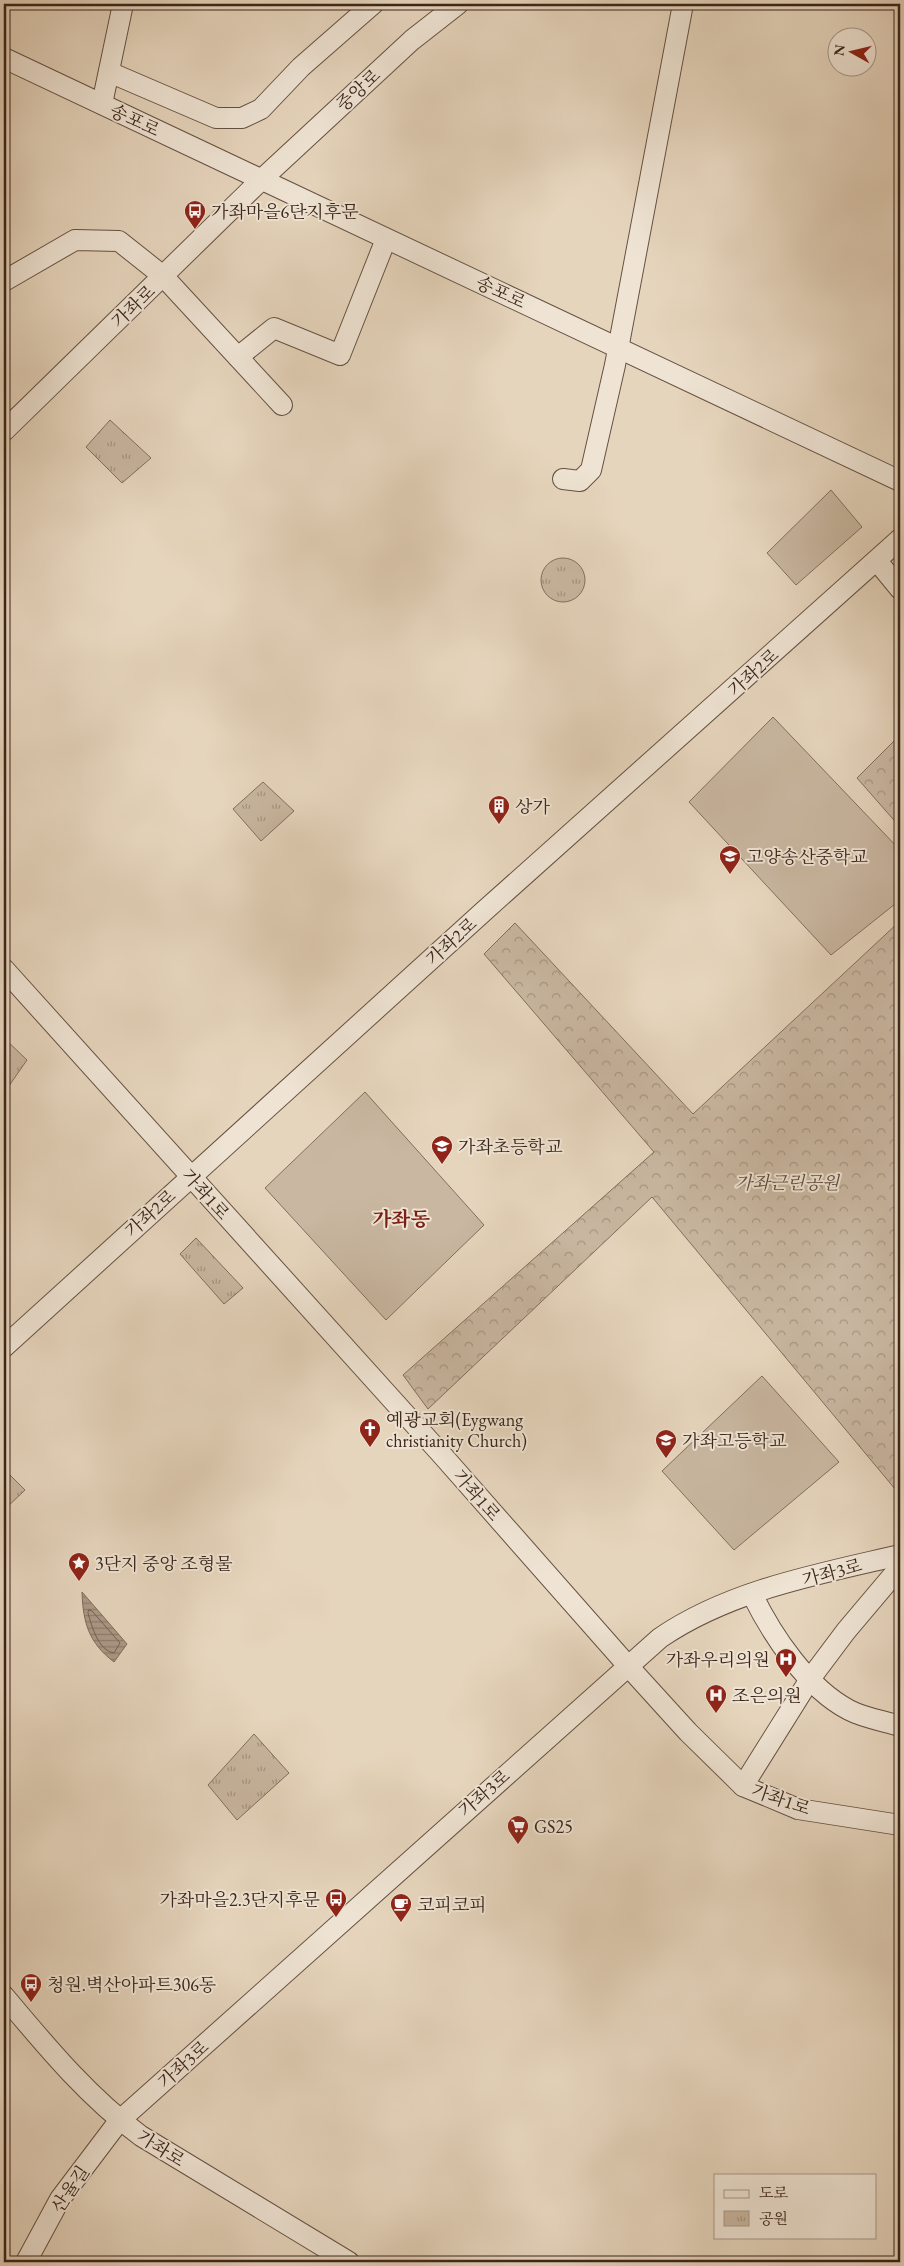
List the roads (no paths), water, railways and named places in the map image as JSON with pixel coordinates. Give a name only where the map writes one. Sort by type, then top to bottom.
[{"type":"street","name":"송포로","points":[[102,104],[123,4]]},
{"type":"street","points":[[109,72],[216,118],[242,118],[261,109],[300,67],[373,4]]},
{"type":"street","name":"중앙로","points":[[262,179],[412,40],[458,4]]},
{"type":"street","points":[[563,480],[580,481],[591,470],[618,347],[683,4]]},
{"type":"street","name":"송포로","points":[[4,58],[900,481]]},
{"type":"street","name":"가좌로","points":[[4,432],[262,179]]},
{"type":"street","points":[[238,357],[274,328],[340,355],[386,238]]},
{"type":"street","points":[[4,281],[75,240],[119,241],[163,276],[282,405]]},
{"type":"street","name":"가좌2로","points":[[4,1347],[483,912],[900,539]]},
{"type":"street","points":[[877,561],[900,587]]},
{"type":"street","name":"가좌1로","points":[[4,969],[628,1666],[688,1732],[743,1786],[798,1809],[900,1826]]},
{"type":"street","name":"가좌3로","points":[[119,2121],[660,1638],[680,1625],[752,1594],[900,1555]]},
{"type":"street","name":"가좌3로","points":[[743,1786],[810,1679],[846,1631],[900,1567]]},
{"type":"street","points":[[752,1594],[765,1622],[810,1679],[825,1693],[850,1710],[900,1726]]},
{"type":"street","name":"가좌로","points":[[4,1996],[35,2035],[119,2121],[140,2136],[349,2262]]},
{"type":"street","name":"산율길","points":[[26,2262],[60,2199],[119,2121]]},
{"type":"water","points":[[82,1592],[127,1644],[114,1662],[105,1655],[89,1632],[84,1613]]},
{"type":"place","name":"가좌마을6단지후문","points":[[195,230]]},
{"type":"place","name":"상가","points":[[499,825]]},
{"type":"place","name":"고양송산중학교","points":[[730,875]]},
{"type":"place","name":"가좌초등학교","points":[[442,1165]]},
{"type":"place","name":"예광교회(Eygwang christianity Church)","points":[[370,1448]]},
{"type":"place","name":"가좌고등학교","points":[[666,1459]]},
{"type":"place","name":"3단지 중앙 조형물","points":[[79,1582]]},
{"type":"place","name":"가좌우리의원","points":[[786,1678]]},
{"type":"place","name":"조은의원","points":[[716,1714]]},
{"type":"place","name":"GS25","points":[[518,1845]]},
{"type":"place","name":"가좌마을2.3단지후문","points":[[336,1918]]},
{"type":"place","name":"코피코피","points":[[401,1923]]},
{"type":"place","name":"청원.벽산아파트306동","points":[[31,2003]]},
{"type":"district","name":"가좌동","points":[[401,1219]]},
{"type":"park label","name":"가좌근린공원","points":[[787,1182]]}]
